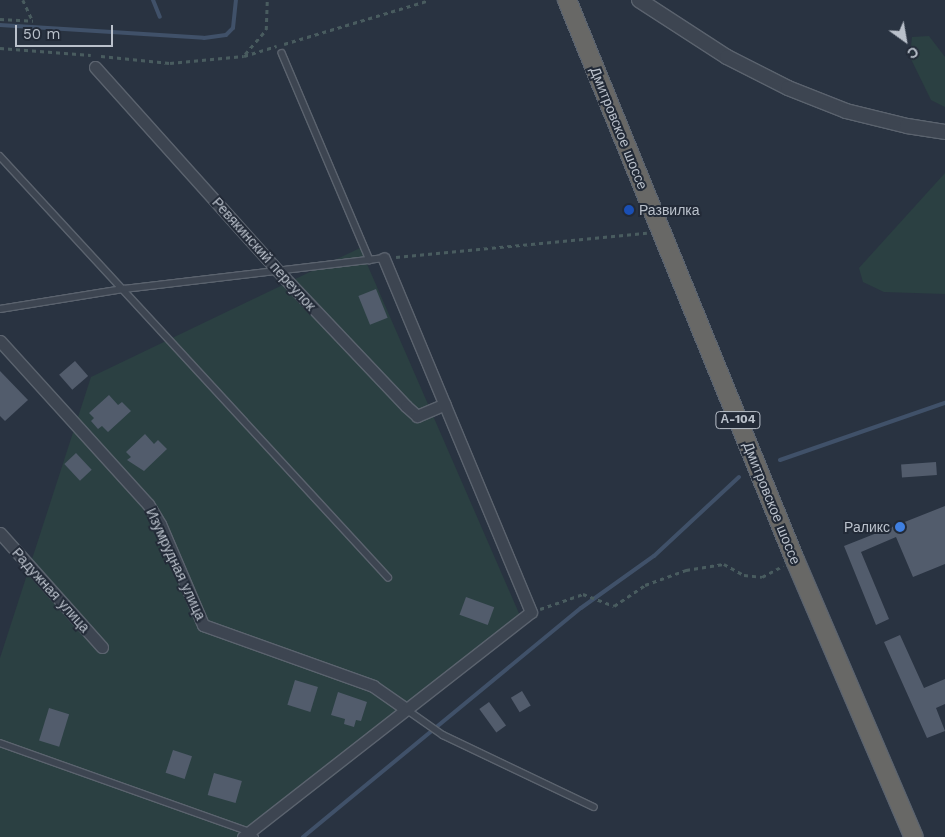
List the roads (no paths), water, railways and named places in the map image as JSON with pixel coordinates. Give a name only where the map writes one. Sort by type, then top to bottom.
[{"type":"highway","name":"Дмитровское шоссе","points":[[567,0],[795,560],[914,837]]},
{"type":"street","points":[[638,0],[727,57],[788,88],[846,111],[907,126],[945,132]]},
{"type":"street","name":"Ревякинский переулок","points":[[95,67],[278,271],[417,416],[445,404]]},
{"type":"street","points":[[249,835],[531,612],[384,258]]},
{"type":"street","name":"Изумрудная улица","points":[[0,341],[148,504],[160,524],[203,625],[373,686],[406,709]]},
{"type":"street","name":"Радужная улица","points":[[0,532],[102,646]]},
{"type":"lane","points":[[282,53],[370,260]]},
{"type":"lane","points":[[0,156],[388,576]]},
{"type":"lane","points":[[0,309],[124,289],[384,258]]},
{"type":"lane","points":[[406,709],[443,735],[594,807]]},
{"type":"lane","points":[[0,743],[249,835]]},
{"type":"waterway","points":[[153,0],[160,17]]},
{"type":"waterway","points":[[0,25],[204,38],[226,35],[233,28],[236,0]]},
{"type":"waterway","points":[[780,460],[945,403]]},
{"type":"waterway","points":[[303,837],[581,608],[654,556],[739,477]]},
{"type":"place","name":"Развилка","points":[[629,210]]},
{"type":"place","name":"Раликс","points":[[900,527]]}]
